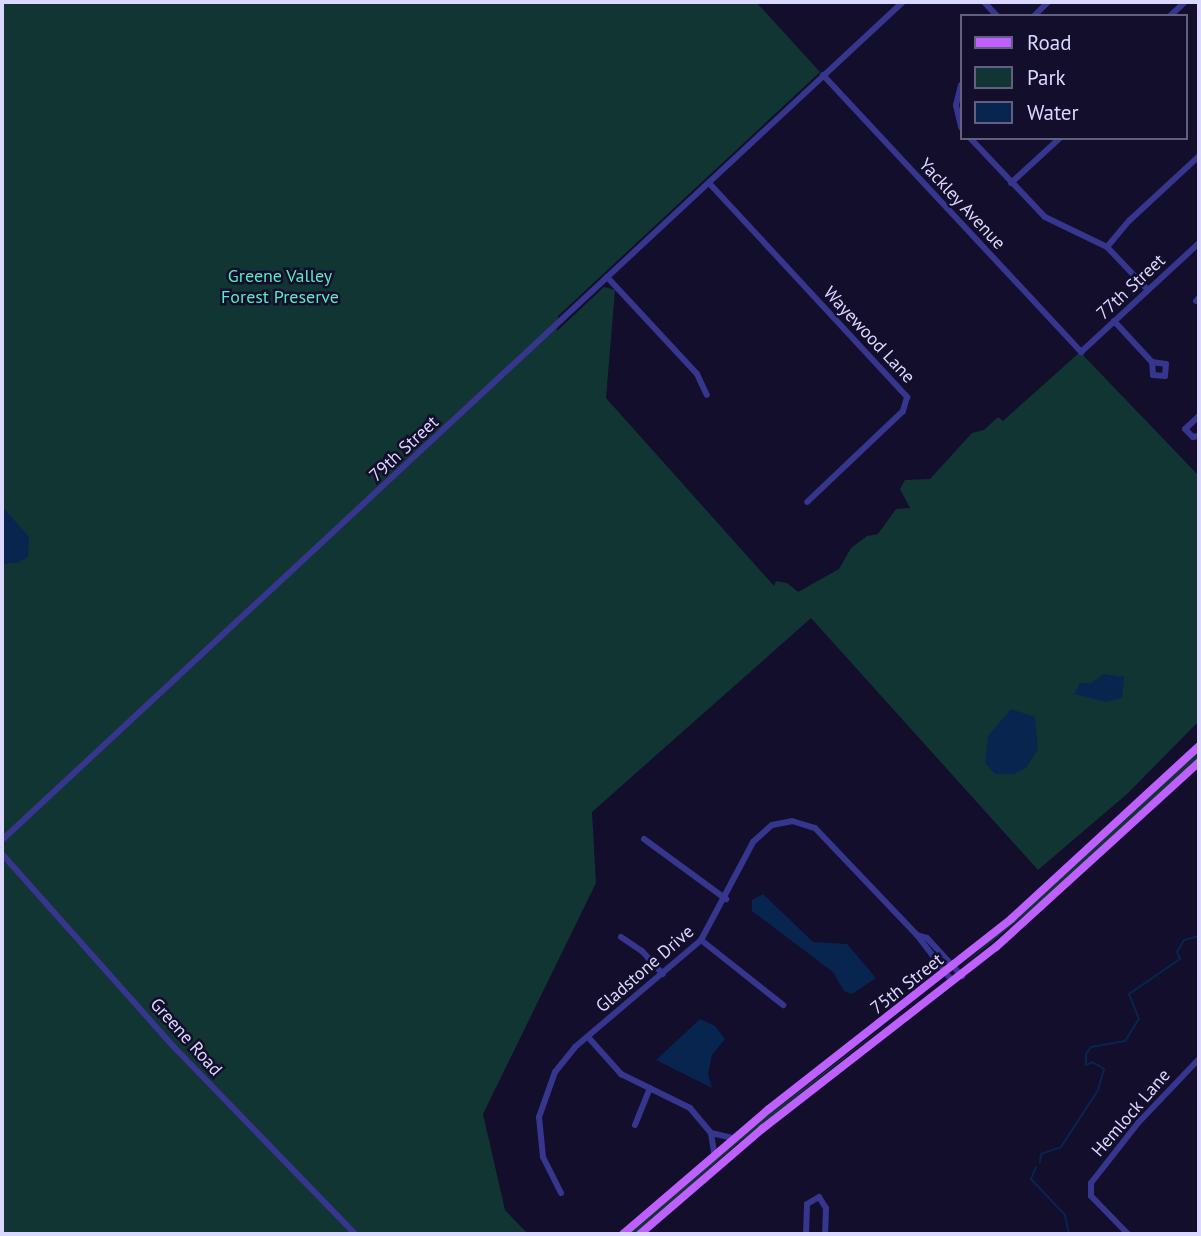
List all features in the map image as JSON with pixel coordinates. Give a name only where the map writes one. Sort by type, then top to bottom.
[{"type":"main road","name":"75th Street","points":[[624,1234],[714,1153],[946,974],[1199,746]]},
{"type":"main road","name":"75th Street","points":[[640,1234],[762,1129],[962,976],[1199,762]]},
{"type":"street","name":"79th Street","points":[[2,840],[904,2]]},
{"type":"street","points":[[1172,14],[1185,2]]},
{"type":"street","name":"Yackley Avenue","points":[[823,75],[1081,352]]},
{"type":"street","points":[[960,89],[956,105],[960,123]]},
{"type":"street","points":[[972,140],[1045,217],[1107,247],[1149,290]]},
{"type":"street","points":[[1012,183],[1058,140]]},
{"type":"street","points":[[1107,247],[1129,220],[1199,156]]},
{"type":"street","name":"Wayewood Lane","points":[[709,183],[907,397],[903,411],[807,502]]},
{"type":"street","name":"77th Street","points":[[1081,352],[1199,243]]},
{"type":"street","points":[[607,277],[697,374],[707,395]]},
{"type":"street","points":[[1114,321],[1152,362]]},
{"type":"street","points":[[1199,416],[1185,429],[1193,438],[1199,436]]},
{"type":"street","name":"Gladstone Drive","points":[[561,1193],[543,1157],[539,1117],[555,1072],[587,1037],[701,940],[726,899],[755,838],[772,825],[792,821],[814,828],[918,935],[953,982]]},
{"type":"street","points":[[644,839],[726,899]]},
{"type":"street","name":"Greene Road","points":[[2,855],[173,1046],[355,1234]]},
{"type":"street","name":"Gladstone Drive","points":[[918,935],[927,938],[962,976]]},
{"type":"street","points":[[621,937],[642,951],[663,974]]},
{"type":"street","points":[[701,940],[783,1005]]},
{"type":"street","points":[[587,1037],[621,1074],[690,1108],[711,1133],[714,1153]]},
{"type":"street","name":"Hemlock Lane","points":[[1128,1234],[1089,1190],[1138,1123],[1199,1059]]},
{"type":"street","points":[[635,1125],[650,1088]]},
{"type":"street","points":[[711,1133],[733,1138]]},
{"type":"street","points":[[806,1234],[807,1203],[819,1197],[826,1208],[825,1234]]},
{"type":"green space","name":"Greene Valley Forest Preserve","points":[[2,2],[756,2],[820,72],[558,316],[557,331],[604,287],[615,290],[606,398],[774,586],[776,581],[787,583],[798,592],[839,569],[851,548],[867,536],[878,534],[896,509],[910,508],[900,489],[905,480],[930,479],[972,433],[984,430],[998,417],[1003,421],[1080,352],[1199,476],[1199,721],[1127,794],[1038,870],[811,618],[592,812],[596,883],[483,1114],[505,1210],[528,1234],[2,1234]]},
{"type":"green space","points":[[1199,751],[1199,757],[1053,892],[960,968]]},
{"type":"green space","points":[[887,1024],[736,1145],[635,1234],[629,1234],[754,1126]]},
{"type":"water","points":[[2,506],[29,537],[28,557],[17,563],[2,564]]},
{"type":"water","points":[[1104,674],[1124,677],[1122,698],[1106,702],[1074,694],[1080,683],[1091,683]]},
{"type":"water","points":[[1011,709],[1035,717],[1038,749],[1026,768],[1014,774],[995,774],[985,763],[988,736]]},
{"type":"water","points":[[763,894],[813,942],[847,944],[876,978],[852,994],[844,991],[833,972],[752,911],[752,900]]},
{"type":"water","points":[[700,1019],[715,1026],[725,1039],[712,1055],[708,1074],[712,1088],[656,1060]]},
{"type":"waterway","points":[[1040,1162],[1041,1154],[1061,1147],[1098,1090],[1104,1069],[1093,1062],[1086,1065],[1086,1054],[1091,1047],[1125,1041],[1139,1019],[1129,994],[1180,959],[1177,952],[1184,940],[1199,936]]},
{"type":"waterway","points":[[1036,1167],[1031,1179],[1065,1215],[1069,1234]]}]
